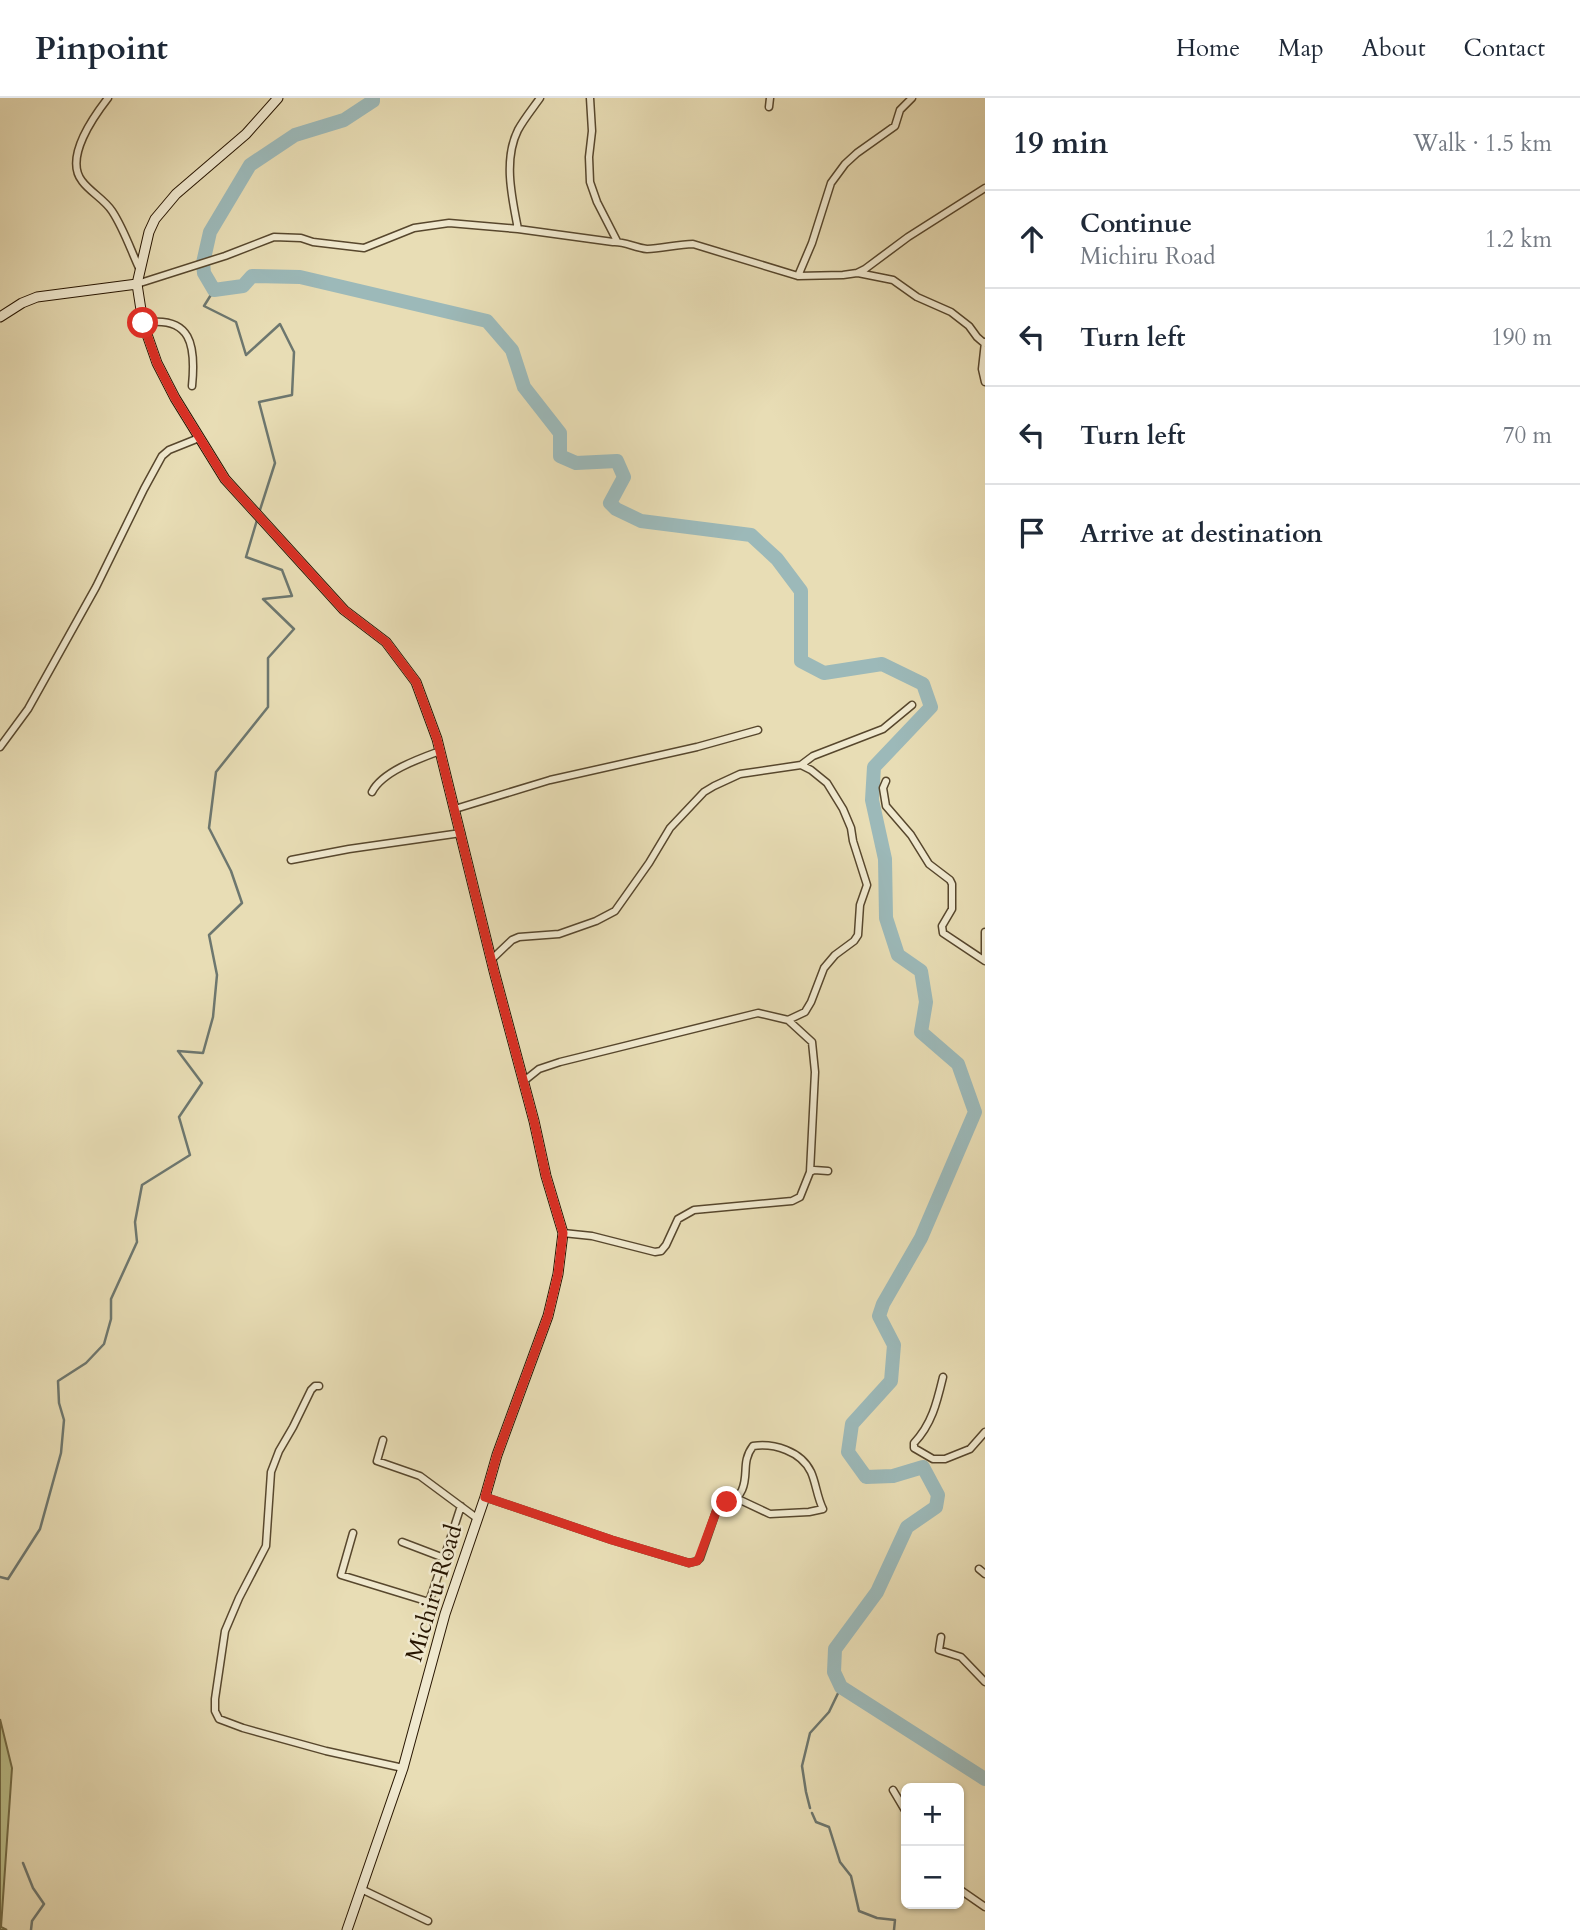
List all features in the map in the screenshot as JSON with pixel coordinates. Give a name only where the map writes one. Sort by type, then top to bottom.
[{"type":"street","points":[[108,98],[82,139],[78,151],[79,176],[112,211],[140,270]]},
{"type":"street","name":"Michiru Road","points":[[278,98],[246,134],[176,194],[155,219],[149,232],[137,284],[143,323],[157,363],[225,479],[344,610],[386,642],[411,673],[440,751],[546,1176],[563,1233],[558,1274],[548,1316],[497,1455],[445,1614],[403,1768],[346,1930]]},
{"type":"street","points":[[518,229],[510,180],[510,150],[518,130],[540,98]]},
{"type":"street","points":[[590,98],[590,181],[597,202],[617,241]]},
{"type":"street","points":[[769,107],[770,98]]},
{"type":"street","points":[[798,276],[812,243],[831,183],[857,153],[895,126],[900,110],[912,98]]},
{"type":"street","points":[[857,273],[985,188]]},
{"type":"street","points":[[0,317],[37,297],[137,284],[274,237],[301,238],[358,248],[371,246],[414,228],[449,223],[617,241],[650,249],[693,244],[798,276],[857,273],[893,280],[917,297],[963,320],[985,343],[982,369],[985,382]]},
{"type":"street","points":[[143,323],[162,320],[183,330],[193,354],[192,386]]},
{"type":"street","points":[[0,747],[29,709],[96,587],[162,456],[199,438]]},
{"type":"street","points":[[491,960],[512,940],[519,937],[558,934],[596,921],[615,911],[670,828],[704,792],[740,774],[801,765],[813,756],[883,729],[912,705]]},
{"type":"street","points":[[455,809],[550,780],[697,747],[758,730]]},
{"type":"street","points":[[372,792],[385,775],[440,751]]},
{"type":"street","points":[[788,1020],[805,1012],[824,968],[835,955],[854,941],[858,934],[860,905],[867,885],[843,809],[827,783],[801,765]]},
{"type":"street","points":[[886,781],[886,806],[911,835],[929,864],[953,884],[952,909],[942,926],[943,933],[985,961]]},
{"type":"street","points":[[291,860],[461,833]]},
{"type":"street","points":[[985,932],[985,961]]},
{"type":"street","points":[[524,1081],[539,1069],[560,1062],[758,1013],[788,1020],[811,1042],[815,1072],[810,1172],[800,1198],[694,1210],[678,1219],[666,1245],[661,1251],[655,1252],[592,1236],[563,1233]]},
{"type":"street","points":[[810,1172],[828,1171]]},
{"type":"street","points":[[943,1377],[934,1412],[923,1433],[914,1443],[914,1448],[933,1459],[945,1459],[970,1449],[985,1432]]},
{"type":"street","points":[[319,1386],[311,1390],[271,1472],[265,1546],[225,1631],[215,1711],[219,1719],[243,1728],[326,1751],[403,1768]]},
{"type":"street","points":[[383,1440],[377,1461],[420,1476],[478,1519]]},
{"type":"street","points":[[485,1497],[689,1563],[699,1558],[716,1512],[736,1498],[743,1488],[748,1453],[753,1446],[767,1445],[795,1455],[810,1469],[823,1509],[770,1514],[736,1498]]},
{"type":"street","points":[[353,1533],[341,1575],[429,1602],[461,1506]]},
{"type":"street","points":[[402,1542],[444,1558]]},
{"type":"street","points":[[940,1637],[939,1650],[961,1657],[985,1682]]},
{"type":"street","points":[[893,1790],[901,1804]]},
{"type":"street","points":[[361,1889],[428,1921]]},
{"type":"street","points":[[964,1892],[985,1907]]},
{"type":"green space","points":[[0,1719],[12,1768],[1,1927],[7,1930],[0,1930]]},
{"type":"waterway","points":[[373,98],[373,101],[344,120],[295,135],[250,165],[210,232],[203,263],[204,273],[214,290],[243,286],[252,276],[300,277],[487,321],[512,350],[524,387],[560,433],[560,456],[576,463],[617,461],[624,477],[610,503],[616,509],[641,521],[751,535],[777,559],[801,591],[801,661],[824,673],[882,664],[923,684],[931,707],[874,767],[872,800],[885,859],[886,918],[898,955],[921,971],[926,1002],[921,1032],[958,1064],[975,1112],[921,1238],[883,1304],[879,1316],[894,1345],[891,1381],[852,1424],[848,1452],[866,1477],[893,1476],[923,1467],[938,1495],[936,1507],[907,1527],[877,1592],[835,1649],[834,1672],[841,1687],[985,1779]]},
{"type":"waterway","points":[[214,290],[204,306],[236,322],[246,355],[280,324],[294,352],[292,395],[259,402],[275,463],[259,513]]},
{"type":"waterway","points":[[0,1577],[8,1579],[40,1529],[61,1453],[64,1420],[59,1403],[58,1381],[86,1363],[104,1344],[111,1319],[111,1299],[137,1242],[135,1222],[142,1185],[190,1155],[179,1117],[202,1083],[178,1051],[203,1053],[213,1017],[217,975],[209,935],[242,903],[231,871],[209,828],[216,772],[268,707],[268,658],[294,629],[263,599],[292,596],[282,570],[246,557],[257,520]]},
{"type":"waterway","points":[[810,1808],[802,1766],[810,1733],[829,1712],[841,1687]]},
{"type":"waterway","points":[[812,1813],[816,1822],[829,1827],[840,1862],[851,1876],[859,1911],[877,1918],[895,1920],[894,1930]]},
{"type":"waterway","points":[[23,1863],[33,1888],[44,1904],[32,1921],[31,1930]]},
{"type":"route","points":[[143,323],[157,363],[175,398],[225,479],[344,610],[386,642],[416,682],[437,739],[546,1176],[563,1233],[558,1274],[548,1316],[497,1455],[485,1497],[689,1563],[699,1558],[716,1512],[727,1502]]}]
